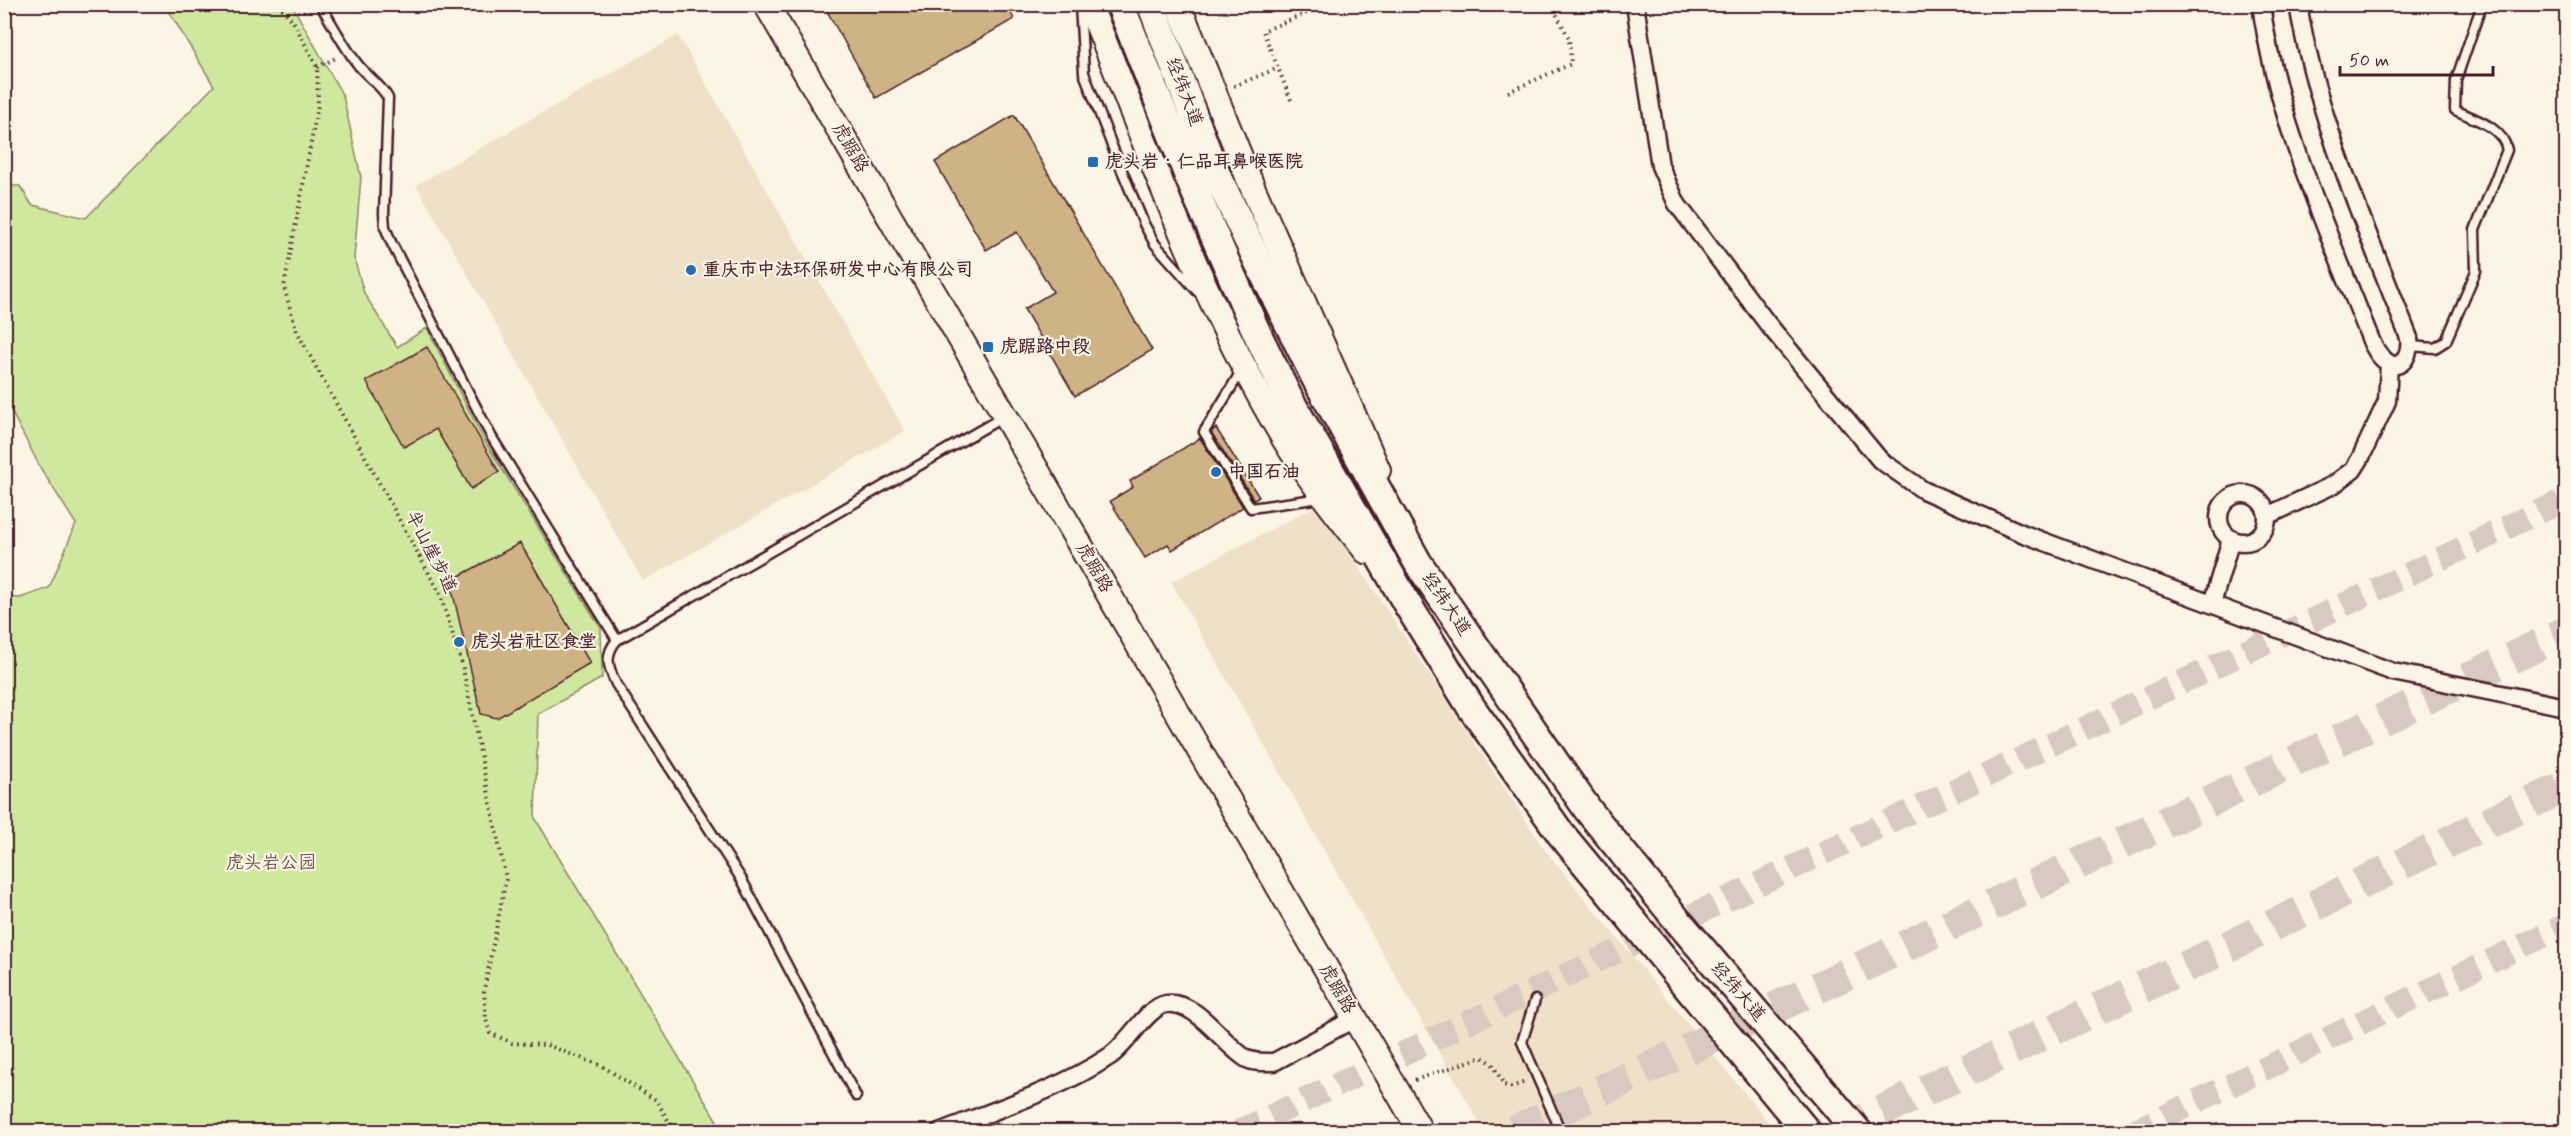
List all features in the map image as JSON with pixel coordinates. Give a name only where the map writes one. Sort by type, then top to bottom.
[{"type":"main road","name":"经纬大道","points":[[1120,4],[1190,180],[1256,331],[1289,399],[1406,602],[1471,707],[1561,834],[1807,1131]]},
{"type":"main road","name":"经纬大道","points":[[1151,4],[1213,167],[1264,274],[1317,379],[1418,563],[1588,810],[1678,921],[1857,1131]]},
{"type":"street","name":"虎踞路","points":[[766,4],[1421,1131]]},
{"type":"street","points":[[1089,4],[1214,308],[1243,367],[1287,444],[1406,602]]},
{"type":"street","points":[[1178,4],[1251,184],[1418,563]]},
{"type":"street","points":[[1635,4],[1660,166],[1677,204],[1767,323],[1880,460],[1923,490],[2024,534],[2393,672],[2566,708]]},
{"type":"street","points":[[2261,4],[2277,88],[2299,157],[2372,343],[2379,356],[2389,364],[2396,365],[2404,362],[2410,346],[2325,115],[2306,46],[2298,4]]},
{"type":"street","points":[[2267,516],[2333,485],[2353,470],[2387,401],[2389,364]]},
{"type":"street","points":[[2246,494],[2254,496],[2261,501],[2267,516],[2264,530],[2253,540],[2239,542],[2231,539],[2220,527],[2220,510],[2230,497],[2246,494]]},
{"type":"street","points":[[2212,604],[2231,539]]},
{"type":"street","points":[[939,1131],[1083,1074],[1117,1052],[1152,1012],[1165,1004],[1179,1005],[1193,1012],[1247,1059],[1261,1063],[1274,1062],[1354,1019]]},
{"type":"lane","points":[[320,4],[361,69],[382,87],[388,98],[384,214],[385,227],[391,242],[491,436],[618,640]]},
{"type":"lane","points":[[1080,4],[1081,53],[1090,93],[1144,224],[1168,261],[1214,308]]},
{"type":"lane","points":[[2410,346],[2435,348],[2446,340],[2476,271],[2475,230],[2507,150],[2505,140],[2500,133],[2456,110],[2456,80],[2482,4]]},
{"type":"lane","points":[[1243,367],[1204,432],[1251,508],[1325,497]]},
{"type":"lane","points":[[856,1096],[742,880],[609,670],[607,658],[611,647],[618,640],[1006,415]]},
{"type":"lane","points":[[1535,1000],[1522,1042],[1561,1131]]},
{"type":"path","name":"半山崖步道","points":[[278,4],[293,21],[316,67],[318,105],[284,287],[297,332],[440,594],[462,664],[506,879],[484,990],[486,1019],[490,1033],[512,1043],[548,1045],[602,1066],[656,1100],[675,1131]]},
{"type":"path","points":[[1291,100],[1263,31],[1319,8],[1318,4]]},
{"type":"path","points":[[1508,92],[1571,64],[1569,38],[1551,4]]},
{"type":"path","points":[[316,67],[349,52]]},
{"type":"path","points":[[1231,87],[1278,68]]},
{"type":"path","points":[[1395,1087],[1482,1057],[1492,1063],[1504,1085],[1512,1087],[1538,1079]]},
{"type":"shaded area","points":[[678,35],[905,431],[643,581],[416,185]]},
{"type":"shaded area","points":[[1318,505],[1545,850],[1776,1131],[1484,1131],[1171,582]]},
{"type":"green space","name":"虎头岩公园","points":[[165,5],[292,5],[343,96],[361,177],[354,258],[364,293],[397,347],[427,328],[484,440],[601,628],[602,678],[538,714],[535,818],[723,1131],[5,1131],[4,597],[20,598],[49,588],[76,524],[41,469],[5,399],[5,186],[20,186],[32,205],[86,218],[214,86]]},
{"type":"building","points":[[823,4],[1006,4],[1014,19],[876,98]]},
{"type":"building","points":[[1014,115],[1152,350],[1075,396],[1024,309],[1053,292],[1017,232],[986,250],[935,162]]},
{"type":"building","points":[[427,347],[499,472],[471,489],[436,429],[404,447],[366,381]]},
{"type":"building","points":[[1216,428],[1259,497],[1254,500],[1211,432]]},
{"type":"building","points":[[1200,438],[1243,507],[1172,550],[1168,544],[1145,558],[1110,501],[1133,487],[1130,481]]},
{"type":"building","points":[[520,543],[590,663],[497,718],[481,714],[450,581]]},
{"type":"tunnel","points":[[1238,1132],[2566,499]]},
{"type":"tunnel","points":[[1514,1132],[2566,632]]},
{"type":"tunnel","points":[[1838,1132],[2566,786]]},
{"type":"tunnel","points":[[2132,1132],[2566,925]]},
{"type":"place","name":"虎头岩‧仁品耳鼻喉医院","points":[[1093,162]]},
{"type":"place","name":"重庆市中法环保研发中心有限公司","points":[[691,270]]},
{"type":"place","name":"虎踞路中段","points":[[988,347]]},
{"type":"place","name":"中国石油","points":[[1216,472]]},
{"type":"place","name":"虎头岩社区食堂","points":[[459,642]]}]
